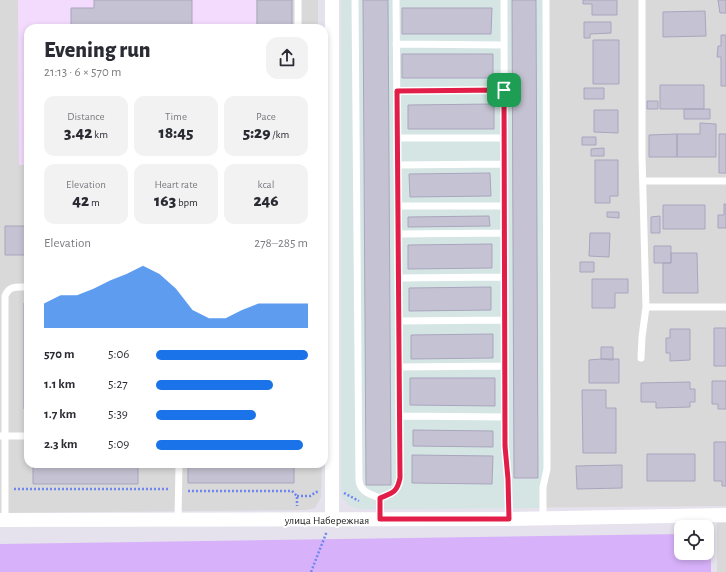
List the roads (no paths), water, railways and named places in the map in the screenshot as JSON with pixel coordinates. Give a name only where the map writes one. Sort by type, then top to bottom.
[{"type":"street","points":[[332,0],[328,441],[332,520]]},
{"type":"street","name":"улица Набережная","points":[[3,520],[544,519],[726,515]]},
{"type":"lane","points":[[298,0],[298,24]]},
{"type":"lane","points":[[355,0],[359,480],[360,486],[364,491],[380,498],[394,492],[399,484],[400,367],[396,0]]},
{"type":"lane","points":[[504,0],[504,366],[509,519]]},
{"type":"lane","points":[[544,519],[543,487],[547,469],[546,0]]},
{"type":"lane","points":[[641,358],[646,307],[644,182],[642,156],[642,0]]},
{"type":"lane","points":[[396,44],[504,44]]},
{"type":"lane","points":[[397,91],[504,90]]},
{"type":"lane","points":[[397,138],[504,138]]},
{"type":"lane","points":[[398,165],[504,164]]},
{"type":"lane","points":[[644,182],[726,181]]},
{"type":"lane","points":[[398,206],[504,206]]},
{"type":"lane","points":[[398,234],[504,233]]},
{"type":"lane","points":[[399,278],[504,277]]},
{"type":"lane","points":[[3,520],[5,489],[2,436],[5,296],[13,287],[24,286]]},
{"type":"lane","points":[[646,307],[726,307]]},
{"type":"lane","points":[[399,321],[504,320]]},
{"type":"lane","points":[[400,367],[504,366]]},
{"type":"lane","points":[[400,416],[505,416]]},
{"type":"lane","points":[[2,436],[24,436]]},
{"type":"lane","points":[[178,520],[179,468]]},
{"type":"lane","points":[[380,498],[380,519]]}]
